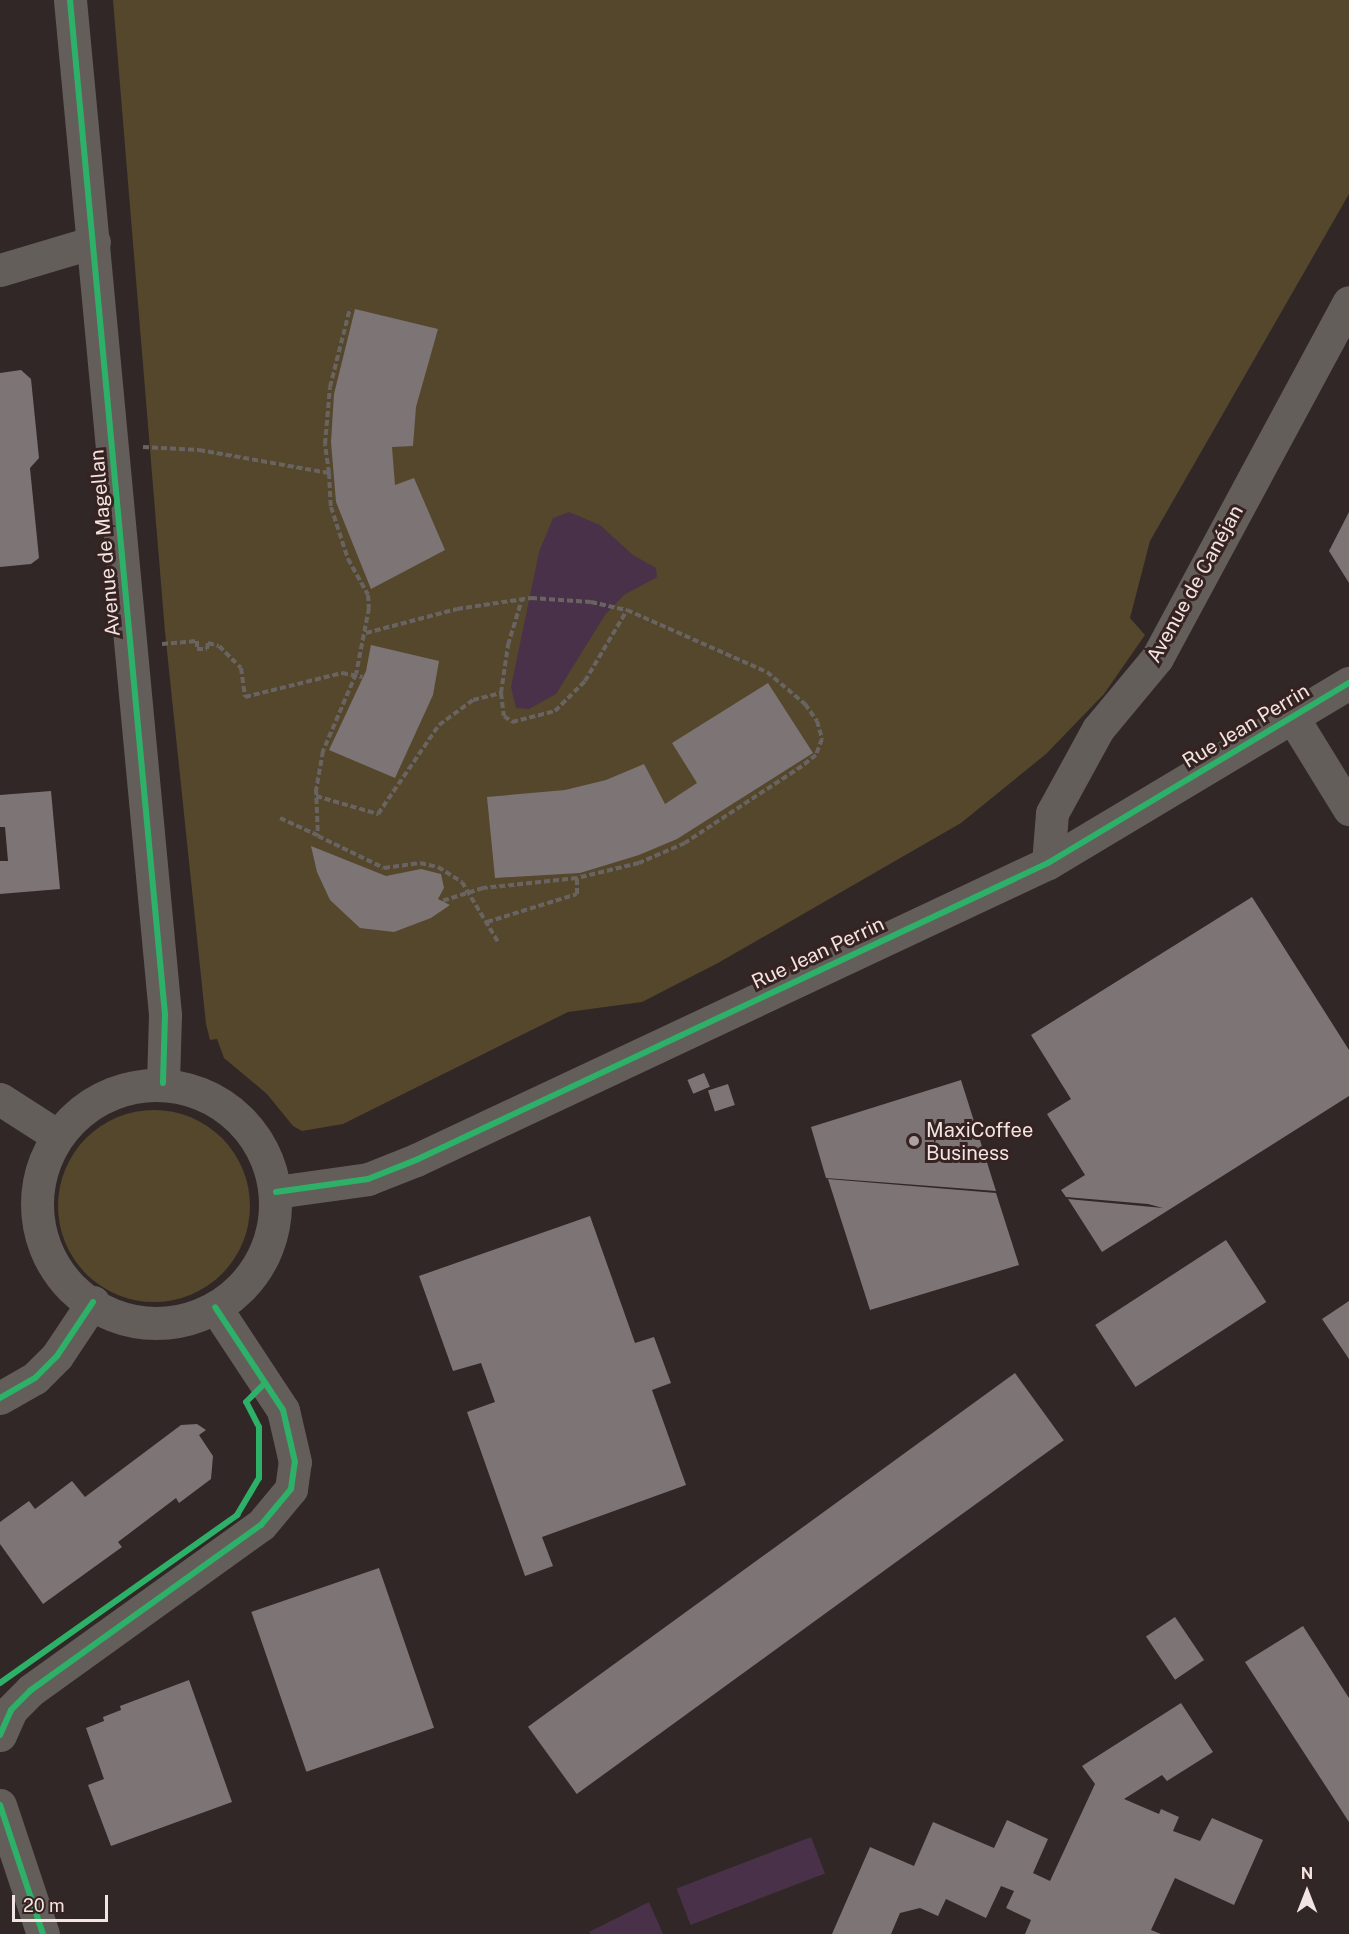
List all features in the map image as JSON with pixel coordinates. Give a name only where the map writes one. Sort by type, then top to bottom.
[{"type":"street","name":"Avenue de Magellan","points":[[70,0],[165,1015],[163,1083]]},
{"type":"street","points":[[0,270],[94,242]]},
{"type":"street","name":"Avenue de Canéjan","points":[[1048,863],[1052,813],[1098,729],[1157,658],[1349,302]]},
{"type":"street","name":"Rue Jean Perrin","points":[[276,1192],[368,1179],[416,1160],[1048,863],[1349,683]]},
{"type":"street","points":[[1293,718],[1349,809]]},
{"type":"street","points":[[163,1083],[217,1099],[257,1138],[276,1192],[270,1243],[249,1279],[215,1307],[190,1319],[127,1321],[72,1291],[42,1244],[35,1188],[56,1135],[102,1095],[163,1083]]},
{"type":"street","points":[[0,1099],[56,1135]]},
{"type":"street","points":[[0,1398],[35,1378],[50,1364],[93,1302]]},
{"type":"street","points":[[0,1735],[11,1710],[31,1690],[261,1526],[291,1489],[295,1462],[283,1410],[215,1307]]},
{"type":"street","points":[[0,1805],[43,1934]]},
{"type":"path","points":[[318,836],[316,796],[322,751],[356,674],[366,633],[368,595],[348,559],[331,507],[325,444],[330,387],[350,308]]},
{"type":"path","points":[[112,445],[199,450],[329,473]]},
{"type":"path","points":[[366,633],[457,609],[522,599],[591,602],[625,610],[767,672],[805,704],[822,739],[816,755],[802,766],[685,843],[639,863],[577,878],[470,892],[442,901]]},
{"type":"path","points":[[522,599],[508,645],[501,693],[504,716],[512,722],[555,711],[585,681],[625,610]]},
{"type":"path","points":[[131,648],[197,642],[197,649],[207,649],[208,643],[219,646],[241,668],[245,697],[342,673],[363,677]]},
{"type":"path","points":[[316,796],[378,814],[439,725],[473,700],[501,693]]},
{"type":"path","points":[[280,819],[384,868],[420,863],[438,867],[470,892],[498,942]]},
{"type":"path","points":[[487,922],[577,894],[577,878]]},
{"type":"shaded area","points":[[113,0],[1349,0],[1349,194],[1150,541],[1130,618],[1145,635],[1104,694],[1046,754],[961,823],[718,963],[642,1002],[568,1012],[343,1124],[302,1131],[293,1126],[267,1094],[224,1058],[217,1039],[210,1040],[206,1024],[165,632]]},
{"type":"shaded area","points":[[569,512],[600,525],[633,555],[656,568],[657,577],[624,595],[605,615],[556,694],[529,709],[516,708],[511,687],[539,552],[553,518]]},
{"type":"shaded area","points":[[154,1110],[173,1112],[191,1118],[222,1138],[242,1169],[248,1187],[250,1206],[248,1225],[242,1243],[222,1274],[191,1294],[173,1300],[154,1302],[135,1300],[117,1294],[86,1274],[66,1243],[60,1225],[58,1206],[60,1187],[66,1169],[86,1138],[117,1118],[135,1112]]},
{"type":"shaded area","points":[[811,1837],[825,1873],[691,1925],[677,1889]]},
{"type":"shaded area","points":[[649,1902],[663,1934],[590,1934],[589,1932]]},
{"type":"building","points":[[355,309],[438,329],[416,407],[413,446],[392,447],[395,485],[414,478],[445,550],[371,589],[336,502],[331,442],[334,394]]},
{"type":"building","points":[[21,370],[31,379],[39,458],[30,468],[39,558],[31,564],[0,567],[0,373]]},
{"type":"building","points":[[1349,512],[1349,583],[1329,551]]},
{"type":"building","points":[[371,645],[439,661],[433,695],[395,778],[329,750],[366,671]]},
{"type":"building","points":[[768,683],[813,753],[677,839],[639,855],[580,873],[495,878],[487,797],[565,790],[606,780],[644,764],[665,804],[697,783],[672,743]]},
{"type":"building","points":[[51,791],[60,889],[0,894],[0,861],[8,861],[5,827],[0,827],[0,795]]},
{"type":"building","points":[[311,846],[386,876],[421,869],[441,874],[444,888],[438,899],[450,905],[431,918],[394,932],[360,928],[330,900],[317,872]]},
{"type":"building","points":[[1252,897],[1349,1050],[1349,1096],[1102,1252],[1068,1199],[1163,1208],[1148,1204],[1066,1197],[1061,1190],[1085,1175],[1047,1114],[1071,1099],[1031,1035]]},
{"type":"building","points":[[704,1073],[710,1087],[693,1094],[687,1080]]},
{"type":"building","points":[[961,1080],[996,1191],[826,1178],[811,1127]]},
{"type":"building","points":[[728,1084],[735,1105],[715,1111],[708,1090]]},
{"type":"building","points":[[828,1179],[996,1193],[1019,1265],[870,1310]]},
{"type":"building","points":[[590,1216],[635,1343],[654,1337],[671,1383],[652,1390],[686,1485],[542,1537],[553,1566],[525,1576],[467,1412],[495,1402],[481,1363],[453,1371],[419,1276]]},
{"type":"building","points":[[1226,1240],[1266,1302],[1135,1387],[1095,1325]]},
{"type":"building","points":[[1349,1301],[1349,1359],[1322,1319]]},
{"type":"building","points":[[1015,1373],[1064,1440],[577,1794],[528,1727]]},
{"type":"building","points":[[197,1424],[206,1430],[199,1435],[213,1456],[211,1479],[179,1503],[176,1498],[118,1542],[122,1547],[43,1604],[0,1544],[0,1522],[29,1501],[35,1509],[72,1481],[85,1497],[181,1425]]},
{"type":"building","points":[[379,1568],[434,1728],[306,1772],[251,1612]]},
{"type":"building","points":[[1175,1617],[1204,1660],[1175,1680],[1146,1637]]},
{"type":"building","points":[[1303,1626],[1349,1698],[1349,1822],[1245,1662]]},
{"type":"building","points":[[189,1680],[232,1802],[111,1846],[88,1785],[104,1779],[86,1728],[104,1721],[103,1717],[121,1710],[120,1706]]},
{"type":"building","points":[[1181,1703],[1213,1752],[1167,1781],[1162,1775],[1124,1799],[1159,1814],[1161,1809],[1179,1817],[1173,1831],[1200,1841],[1212,1818],[1263,1840],[1234,1905],[1175,1878],[1151,1930],[1161,1934],[1025,1934],[1031,1920],[1006,1908],[1014,1891],[1001,1886],[986,1918],[946,1899],[938,1916],[920,1908],[900,1913],[891,1934],[832,1934],[870,1847],[914,1866],[933,1822],[994,1848],[1007,1820],[1048,1839],[1033,1873],[1050,1881],[1095,1784],[1082,1766]]},
{"type":"cycle path","points":[[70,0],[165,1015],[163,1083]]},
{"type":"cycle path","points":[[276,1192],[368,1179],[416,1160],[1048,863],[1349,683]]},
{"type":"cycle path","points":[[0,1398],[35,1378],[57,1356],[93,1302]]},
{"type":"cycle path","points":[[0,1735],[11,1710],[31,1690],[261,1525],[291,1489],[295,1462],[283,1410],[215,1307]]},
{"type":"cycle path","points":[[0,1683],[237,1515],[259,1478],[259,1427],[246,1402],[265,1383]]},
{"type":"cycle path","points":[[0,1805],[43,1934]]},
{"type":"place","name":"MaxiCoffee Business","points":[[914,1141]]}]
